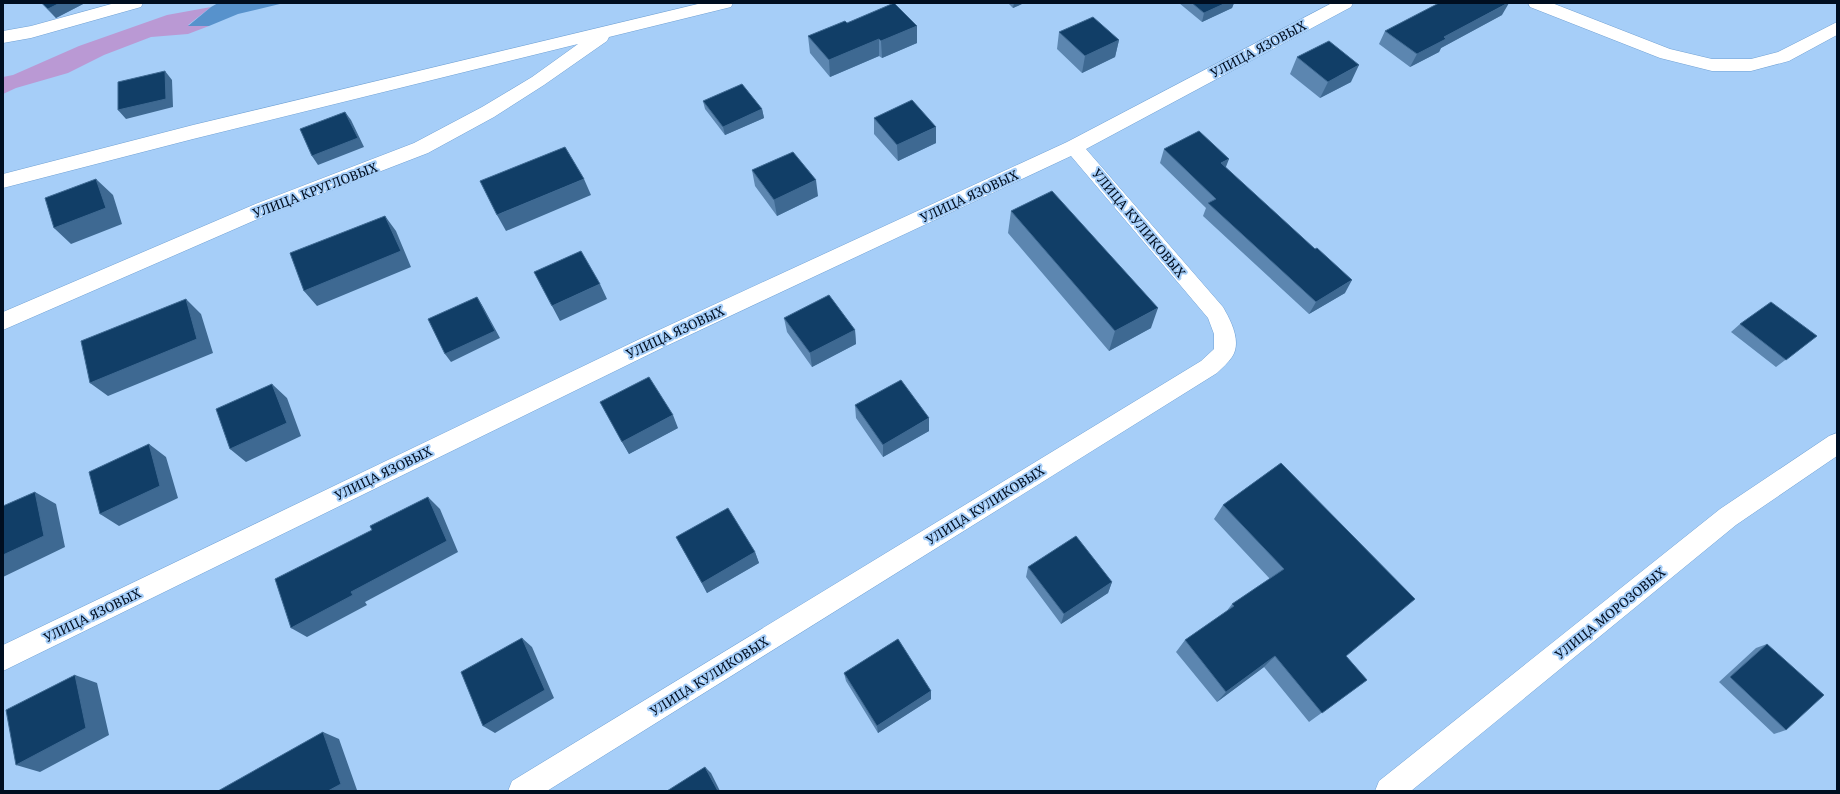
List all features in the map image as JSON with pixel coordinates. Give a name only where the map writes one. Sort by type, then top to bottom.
[{"type":"street","points":[[3,38],[46,28],[135,3]]},
{"type":"street","name":"УЛИЦА КРУГЛОВЫХ","points":[[3,181],[208,128],[725,3]]},
{"type":"street","name":"УЛИЦА ЯЗОВЫХ","points":[[3,658],[654,342],[1074,147],[1345,3]]},
{"type":"street","points":[[1536,3],[1666,54],[1712,65],[1751,65],[1784,57],[1837,28]]},
{"type":"street","name":"УЛИЦА КРУГЛОВЫХ","points":[[3,321],[260,210],[421,148],[488,112],[532,85],[611,30]]},
{"type":"street","name":"УЛИЦА КУЛИКОВЫХ","points":[[522,791],[1209,367],[1224,352],[1225,334],[1216,313],[1074,147]]},
{"type":"street","name":"УЛИЦА МОРОЗОВЫХ","points":[[1389,791],[1728,517],[1837,443]]},
{"type":"shaded area","points":[[211,7],[188,25],[209,26],[188,34],[151,37],[104,55],[68,73],[16,88],[3,94],[3,77],[13,75],[79,46],[167,15]]},
{"type":"water","points":[[218,3],[284,3],[238,14],[209,26],[188,26]]},
{"type":"building","points":[[42,3],[60,3],[48,9]]},
{"type":"building","points":[[894,3],[917,26],[881,41],[879,39],[829,60],[808,36],[845,21],[847,23]]},
{"type":"building","points":[[1192,3],[1226,3],[1204,13]]},
{"type":"building","points":[[1439,3],[1508,3],[1444,37],[1446,39],[1417,54],[1385,31]]},
{"type":"building","points":[[1093,17],[1119,40],[1085,56],[1059,32]]},
{"type":"building","points":[[1329,41],[1359,65],[1328,82],[1297,57]]},
{"type":"building","points":[[165,71],[166,99],[118,110],[118,82]]},
{"type":"building","points":[[742,84],[762,109],[723,127],[703,101]]},
{"type":"building","points":[[912,100],[936,127],[897,145],[874,118]]},
{"type":"building","points":[[345,112],[358,138],[312,156],[300,129]]},
{"type":"building","points":[[1199,131],[1229,159],[1221,163],[1315,249],[1317,248],[1352,280],[1316,302],[1208,203],[1216,199],[1164,149]]},
{"type":"building","points":[[565,147],[584,179],[497,215],[480,181]]},
{"type":"building","points":[[793,152],[816,180],[774,200],[752,170]]},
{"type":"building","points":[[96,179],[106,208],[54,228],[45,198]]},
{"type":"building","points":[[1052,191],[1158,308],[1115,331],[1011,211]]},
{"type":"building","points":[[385,216],[401,251],[304,291],[290,253]]},
{"type":"building","points":[[581,251],[600,284],[552,306],[534,272]]},
{"type":"building","points":[[829,295],[855,330],[810,353],[784,318]]},
{"type":"building","points":[[477,297],[495,331],[445,354],[428,319]]},
{"type":"building","points":[[186,299],[197,339],[90,383],[81,341]]},
{"type":"building","points":[[1771,302],[1817,336],[1786,360],[1740,324]]},
{"type":"building","points":[[649,377],[673,415],[622,442],[600,402]]},
{"type":"building","points":[[901,380],[929,418],[883,445],[855,405]]},
{"type":"building","points":[[272,384],[287,423],[230,449],[216,409]]},
{"type":"building","points":[[149,444],[160,486],[100,514],[89,472]]},
{"type":"building","points":[[1281,463],[1415,599],[1346,656],[1367,680],[1322,713],[1275,656],[1226,692],[1185,640],[1234,606],[1232,604],[1284,569],[1223,505]]},
{"type":"building","points":[[35,492],[44,536],[3,555],[3,506]]},
{"type":"building","points":[[428,497],[447,541],[351,592],[353,595],[291,628],[275,579],[372,530],[370,526]]},
{"type":"building","points":[[728,508],[755,552],[702,583],[676,537]]},
{"type":"building","points":[[1076,536],[1112,582],[1064,614],[1028,567]]},
{"type":"building","points":[[522,638],[545,690],[483,726],[461,672]]},
{"type":"building","points":[[898,639],[931,691],[877,726],[844,673]]},
{"type":"building","points":[[1767,644],[1824,695],[1786,730],[1730,677]]},
{"type":"building","points":[[75,675],[86,728],[16,765],[6,710]]},
{"type":"building","points":[[323,732],[341,784],[328,791],[218,791]]},
{"type":"building","points":[[705,767],[718,791],[667,791]]}]
